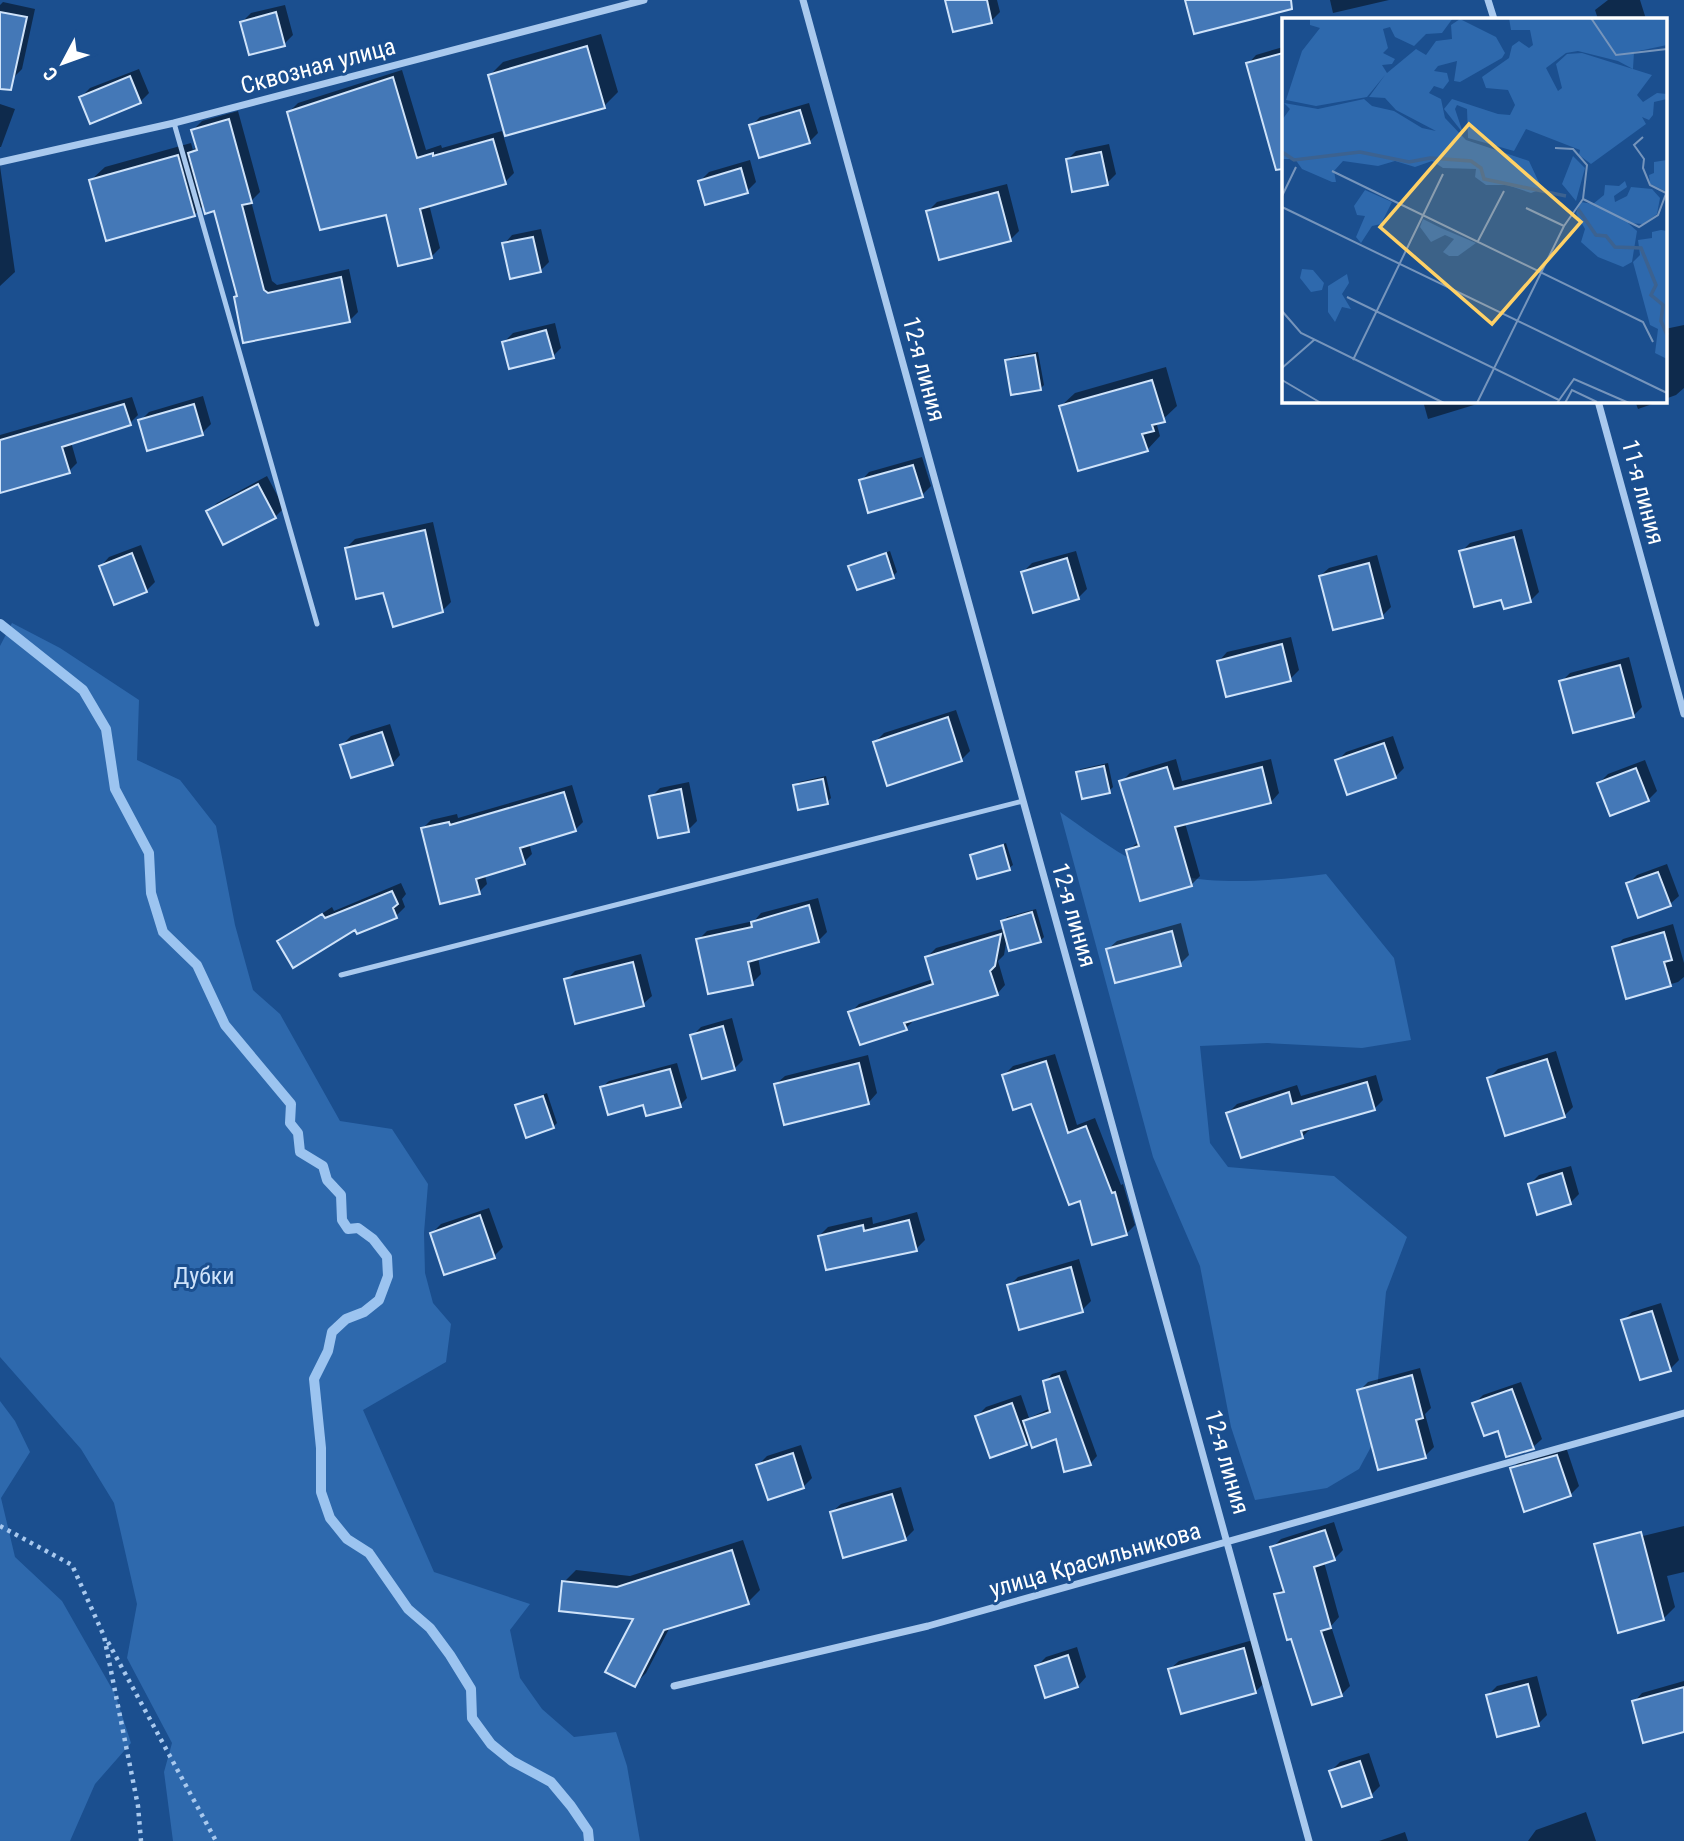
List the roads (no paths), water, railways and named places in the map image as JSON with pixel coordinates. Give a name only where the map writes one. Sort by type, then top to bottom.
[{"type":"street","name":"Сквозная улица","points":[[0,162],[174,123],[644,0]]},
{"type":"street","name":"12-я линия","points":[[803,0],[1229,1542],[1309,1841]]},
{"type":"street","points":[[1488,0],[1494,18]]},
{"type":"street","name":"11-я линия","points":[[1598,402],[1684,714]]},
{"type":"street","name":"улица Красильникова","points":[[674,1686],[928,1626],[1684,1413]]},
{"type":"lane","points":[[174,123],[317,624]]},
{"type":"lane","points":[[341,975],[1023,801]]},
{"type":"waterway","points":[[0,624],[83,690],[106,729],[115,789],[149,853],[151,893],[163,932],[197,965],[225,1025],[291,1104],[290,1123],[298,1133],[300,1152],[323,1166],[327,1180],[341,1195],[342,1220],[348,1229],[358,1228],[373,1239],[387,1257],[388,1276],[379,1300],[364,1312],[346,1319],[332,1332],[328,1351],[314,1379],[321,1448],[321,1492],[330,1518],[347,1539],[369,1553],[408,1609],[430,1628],[450,1655],[471,1689],[472,1718],[491,1744],[512,1761],[551,1782],[588,1831],[589,1841]]},
{"type":"park label","name":"Дубки","points":[[204,1276]]}]
